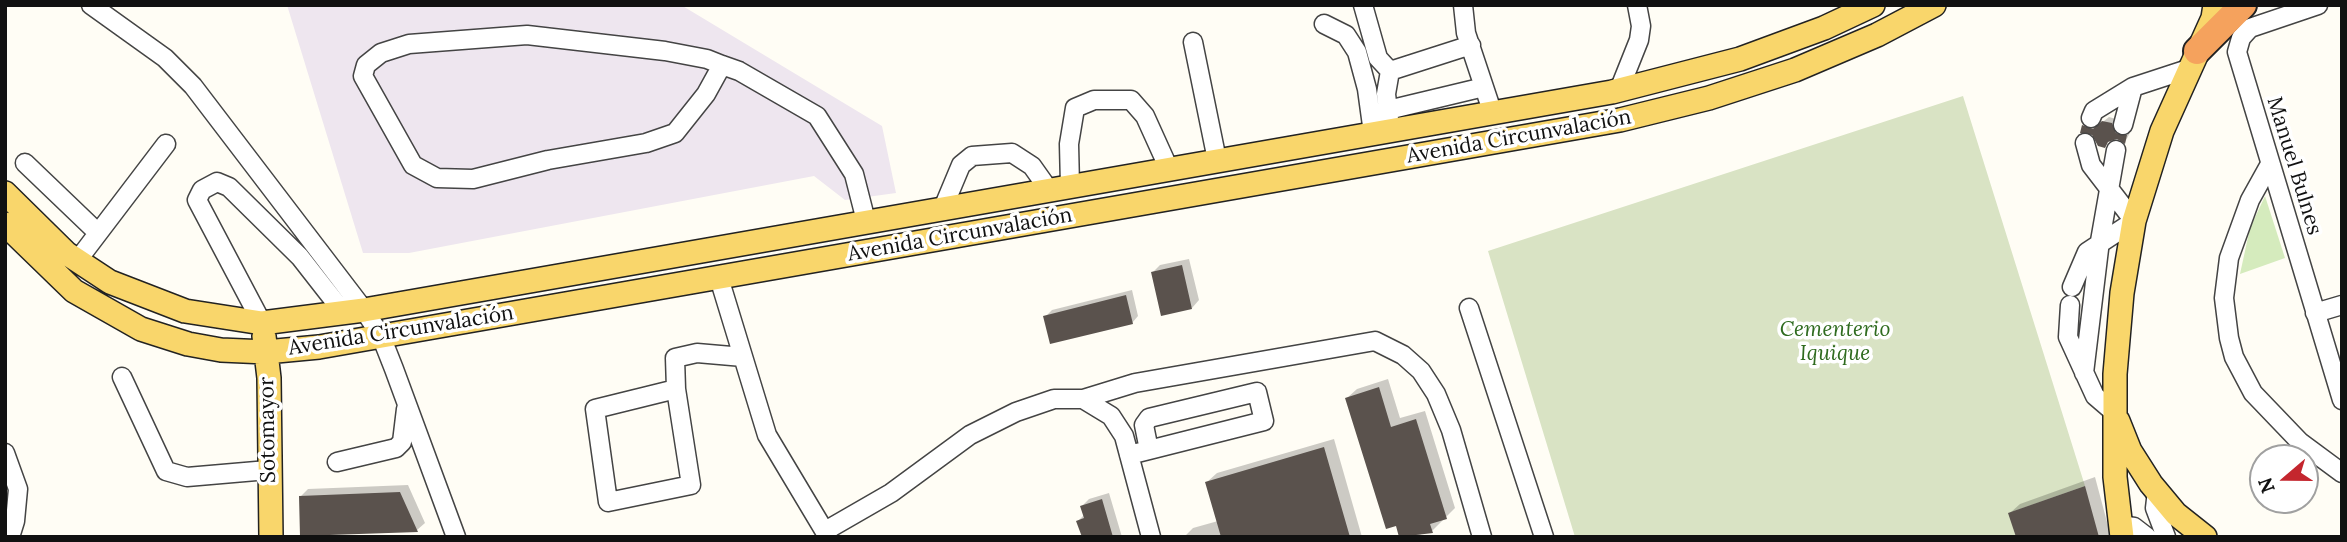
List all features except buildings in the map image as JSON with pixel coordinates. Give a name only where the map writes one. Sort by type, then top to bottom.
[{"type":"highway","points":[[2193,60],[2247,17]]},
{"type":"main road","name":"Avenida Circunvalación","points":[[5,193],[46,235],[77,261],[110,282],[159,304],[221,318],[262,323],[354,311],[1170,169],[1383,124],[1492,111],[1619,90],[1740,59],[1824,28],[1873,5]]},
{"type":"main road","name":"Avenida Circunvalación","points":[[5,224],[54,274],[119,319],[188,344],[221,350],[266,352],[381,336],[719,278],[1665,110],[1795,70],[1877,35],[1934,5]]},
{"type":"main road","points":[[2121,531],[2115,477],[2118,333],[2134,221],[2162,131],[2218,9]]},
{"type":"main road","name":"Sotomayor","points":[[262,323],[266,352],[271,537]]},
{"type":"main road","points":[[2116,414],[2130,451],[2157,491],[2176,514],[2205,537]]},
{"type":"street","points":[[91,5],[165,58],[193,86],[354,311]]},
{"type":"street","points":[[1363,5],[1378,58],[1390,71]]},
{"type":"street","points":[[1463,5],[1471,45],[1492,111]]},
{"type":"street","points":[[1619,90],[1642,26],[1637,5]]},
{"type":"street","points":[[2247,17],[2318,5]]},
{"type":"street","name":"Manuel Bulnes","points":[[2247,17],[2238,44],[2238,60],[2342,400]]},
{"type":"street","points":[[1324,24],[1346,35],[1357,52],[1367,89],[1383,124]]},
{"type":"street","points":[[722,65],[706,94],[675,133],[646,143],[548,160],[473,179],[437,178],[413,165],[363,76],[366,65],[381,53],[409,44],[527,35],[665,51],[722,65],[739,71],[817,116],[854,174],[866,221]]},
{"type":"street","points":[[1193,42],[1217,160]]},
{"type":"street","points":[[1390,71],[1471,45]]},
{"type":"street","points":[[2091,118],[2094,111],[2133,88],[2193,60]]},
{"type":"street","points":[[1383,124],[1390,71]]},
{"type":"street","points":[[1383,124],[1484,88]]},
{"type":"street","points":[[2123,125],[2133,88]]},
{"type":"street","points":[[943,208],[961,166],[972,156],[1012,153],[1059,188],[1075,108],[1094,100],[1131,100],[1145,116],[1170,169]]},
{"type":"street","points":[[2085,143],[2091,165],[2134,221],[2100,241],[2080,264],[2071,296],[2068,337],[2095,396],[2116,414]]},
{"type":"street","points":[[77,261],[166,144]]},
{"type":"street","points":[[2084,373],[2100,241],[2116,150]]},
{"type":"street","points":[[25,163],[97,232]]},
{"type":"street","points":[[2270,164],[2242,218],[2230,258],[2224,298],[2228,338],[2234,357],[2253,393],[2300,442],[2342,473]]},
{"type":"street","points":[[262,323],[197,201],[202,190],[217,182],[229,187],[381,336],[456,537]]},
{"type":"street","points":[[719,278],[767,435],[826,534],[891,493],[970,435],[1016,412],[1054,399],[1083,399],[1135,383],[1375,341],[1403,355],[1421,371],[1436,394],[1451,430],[1482,537]]},
{"type":"street","points":[[2315,313],[2342,304]]},
{"type":"street","points":[[1469,308],[1544,537]]},
{"type":"street","points":[[676,389],[595,409],[608,502],[691,485],[676,389],[675,358],[697,353],[743,357]]},
{"type":"street","points":[[122,377],[166,471],[187,477],[268,470]]},
{"type":"street","points":[[1129,455],[1149,450],[1264,421],[1257,392],[1149,418],[1144,425],[1149,450]]},
{"type":"street","points":[[1083,399],[1111,416],[1124,436],[1151,537]]},
{"type":"street","points":[[337,462],[396,448],[402,442],[407,406]]},
{"type":"street","points":[[5,453],[18,489],[15,521],[10,537]]},
{"type":"street","points":[[2157,491],[2158,520],[2166,537]]},
{"type":"street","points":[[2121,531],[2134,527],[2147,537]]},
{"type":"shaded area","points":[[287,5],[681,5],[882,126],[896,193],[845,200],[814,176],[409,253],[363,253]]},
{"type":"green space","name":"Cementerio Iquique","points":[[1963,96],[2085,486],[2009,513],[2016,537],[1575,537],[1488,251]]},
{"type":"green space","points":[[2265,196],[2285,258],[2240,274],[2250,228]]}]
